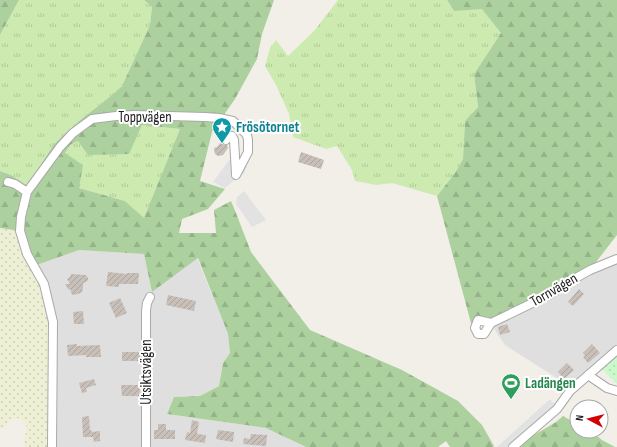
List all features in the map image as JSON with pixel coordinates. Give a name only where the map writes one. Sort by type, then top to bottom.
[{"type":"street","name":"Toppvägen","points":[[52,447],[53,322],[44,284],[27,254],[20,231],[21,217],[27,192],[60,147],[73,133],[92,119],[134,115],[205,117],[219,118],[233,122],[247,135],[248,140],[248,152],[236,175],[234,140],[232,136],[230,136],[226,140]]},
{"type":"street","points":[[8,182],[15,184],[27,192]]},
{"type":"street","name":"Tornvägen","points":[[491,323],[548,295],[590,270],[617,260]]},
{"type":"street","name":"Utsiktsvägen","points":[[146,447],[146,304],[150,297]]},
{"type":"street","points":[[513,447],[557,409],[570,391],[617,350]]},
{"type":"street","points":[[588,375],[607,388],[617,391]]},
{"type":"shaded area","points":[[253,149],[244,174],[225,188],[213,182],[229,160],[233,161],[239,156]]},
{"type":"shaded area","points":[[244,191],[266,220],[252,227],[236,204],[237,197]]},
{"type":"shaded area","points":[[79,250],[144,254],[152,291],[197,258],[228,334],[230,353],[223,363],[219,386],[200,396],[174,397],[167,414],[267,428],[306,447],[52,447],[34,266]]},
{"type":"shaded area","points":[[617,256],[617,356],[586,381],[560,380],[505,345],[492,326],[546,303],[570,283]]},
{"type":"shaded area","points":[[550,399],[555,405],[547,413],[508,447],[497,447]]},
{"type":"green space","points":[[0,0],[19,0],[0,35]]},
{"type":"green space","points":[[19,0],[144,0],[152,7],[150,25],[122,86],[79,121],[54,144],[27,186],[11,175],[0,171],[0,35]]},
{"type":"green space","points":[[144,0],[274,0],[262,34],[257,59],[235,99],[212,132],[200,181],[225,189],[208,209],[182,219],[179,233],[216,233],[214,210],[231,201],[251,252],[310,330],[402,370],[458,401],[482,425],[494,446],[493,447],[450,447],[446,441],[438,447],[306,447],[266,428],[167,414],[174,397],[200,396],[219,386],[223,363],[230,353],[228,334],[198,258],[152,292],[144,254],[79,250],[34,266],[20,231],[0,228],[0,171],[11,175],[27,186],[54,144],[79,121],[122,86],[150,25],[152,7]],"holes":[[[142,125],[180,129],[144,218],[125,201],[79,188],[83,165],[65,153],[70,145],[78,141],[88,155],[129,154]]]},
{"type":"green space","points":[[338,0],[447,0],[454,11],[482,8],[501,33],[474,74],[478,107],[465,121],[463,159],[455,173],[437,196],[392,183],[376,185],[355,181],[352,170],[337,146],[326,149],[293,137],[289,114],[276,85],[265,66],[270,48],[276,40],[288,56],[314,31]]},
{"type":"green space","points":[[447,0],[617,0],[617,235],[593,266],[548,294],[491,321],[472,327],[437,196],[455,173],[463,159],[465,121],[478,107],[474,74],[501,33],[482,9],[454,11]]},
{"type":"green space","points":[[142,125],[180,129],[144,219],[125,201],[79,188],[65,153],[70,145],[78,141]]},
{"type":"green space","points":[[0,228],[20,231],[44,284],[53,322],[52,447],[23,447],[27,427],[21,418],[11,419],[0,430]]},
{"type":"green space","points":[[617,356],[617,384],[602,369]]},
{"type":"green space","points":[[563,416],[569,419],[569,439],[601,439],[615,447],[520,447],[529,438],[556,422]]},
{"type":"building","points":[[221,142],[224,145],[227,145],[228,148],[223,155],[218,156],[215,154],[214,148]]},
{"type":"building","points":[[301,152],[324,160],[321,169],[298,162]]},
{"type":"building","points":[[108,272],[127,274],[139,273],[138,284],[119,284],[119,287],[106,286]]},
{"type":"building","points":[[71,274],[86,275],[88,278],[86,282],[83,283],[82,292],[78,294],[73,295],[71,290],[68,289],[65,284],[70,284],[67,279]]},
{"type":"building","points":[[579,289],[584,294],[573,306],[568,302]]},
{"type":"building","points":[[168,295],[196,301],[194,311],[166,305]]},
{"type":"building","points":[[120,298],[127,313],[116,318],[109,303]]},
{"type":"building","points":[[83,311],[84,324],[74,324],[73,312]]},
{"type":"building","points":[[507,324],[510,332],[500,335],[498,327]]},
{"type":"building","points":[[77,344],[77,346],[100,345],[101,357],[86,357],[86,355],[68,356],[67,345]]},
{"type":"building","points":[[592,344],[600,353],[588,363],[583,357],[585,356],[583,353]]},
{"type":"building","points":[[122,352],[140,352],[140,361],[122,361]]},
{"type":"building","points":[[567,363],[574,370],[564,379],[558,372]]},
{"type":"building","points":[[94,379],[96,385],[86,388],[87,392],[82,393],[79,383]]},
{"type":"building","points":[[121,385],[140,385],[140,396],[122,396]]},
{"type":"building","points":[[89,416],[90,430],[92,432],[100,431],[100,441],[94,442],[93,437],[83,437],[82,417]]},
{"type":"building","points":[[192,420],[199,422],[197,434],[206,435],[205,443],[185,440],[187,432],[190,433]]},
{"type":"building","points":[[158,424],[166,424],[166,430],[175,430],[175,439],[154,439],[154,430],[158,430]]},
{"type":"building","points":[[218,430],[234,432],[233,442],[216,439]]},
{"type":"building","points":[[251,434],[267,435],[266,446],[243,444],[244,438],[250,439]]},
{"type":"place","name":"Frösötornet","points":[[222,144]]},
{"type":"place","name":"Ladängen","points":[[511,400]]}]
